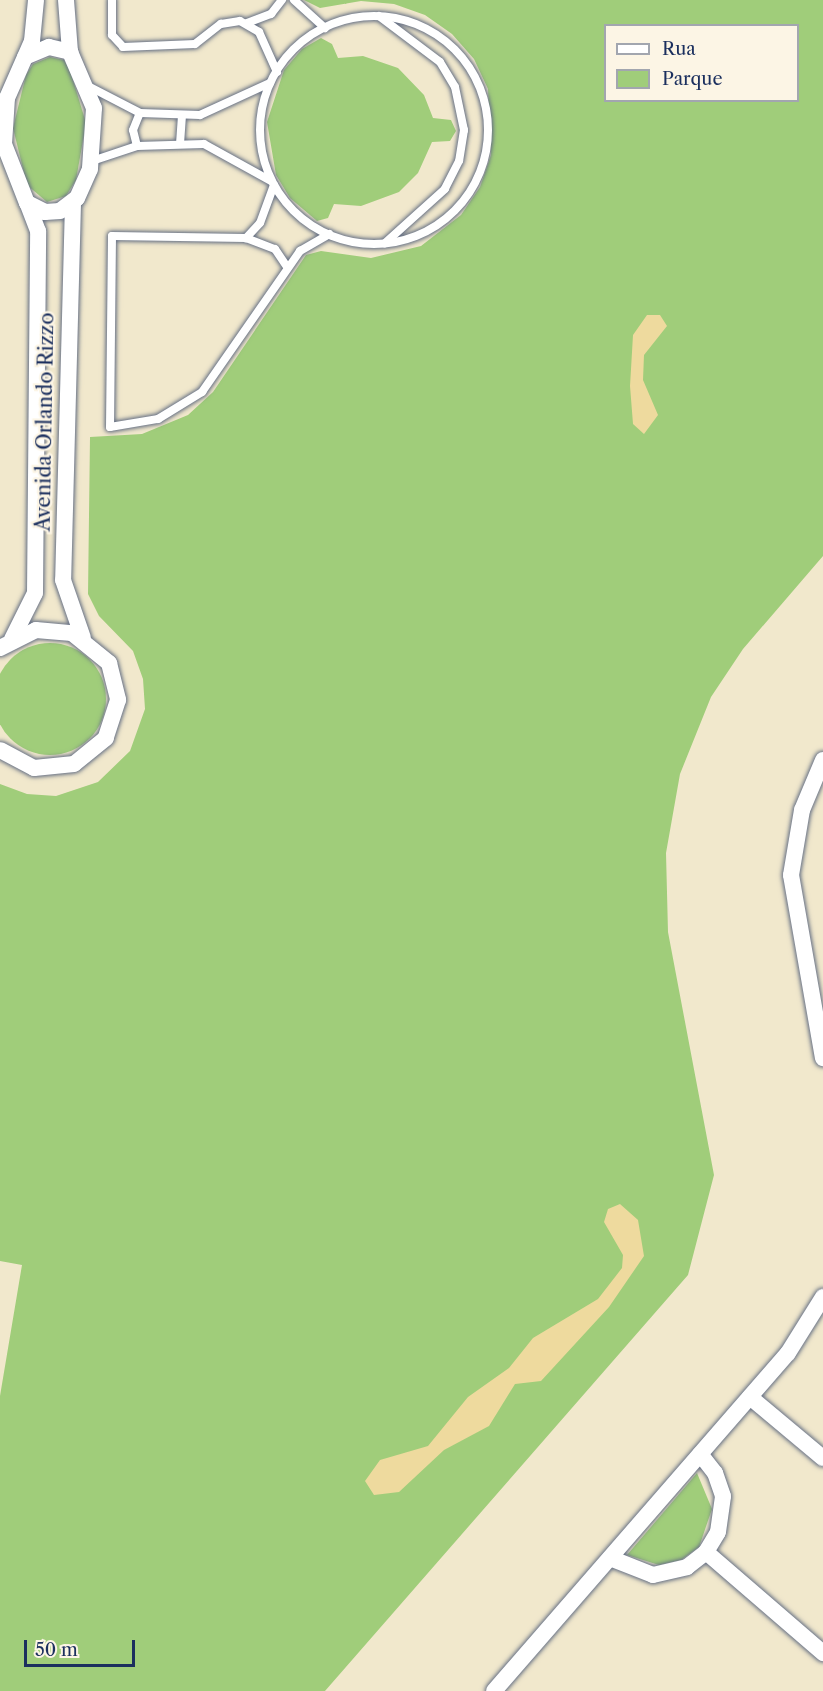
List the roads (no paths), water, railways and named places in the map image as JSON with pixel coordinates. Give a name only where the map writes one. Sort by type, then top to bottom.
[{"type":"street","points":[[25,57],[36,26],[36,0]]},
{"type":"street","points":[[27,203],[52,212],[73,203],[92,161],[96,123],[88,86],[70,52],[66,0]]},
{"type":"street","points":[[25,57],[49,47],[70,52]]},
{"type":"street","name":"Avenida Orlando Rizzo","points":[[4,645],[35,593],[38,231],[7,160],[3,128],[11,84],[25,57]]},
{"type":"street","name":"Avenida Orlando Rizzo","points":[[73,203],[63,580],[83,638]]},
{"type":"street","points":[[0,750],[34,768],[61,768],[86,757],[105,738],[116,713],[117,686],[109,663],[83,638],[48,629],[4,645]]},
{"type":"street","points":[[823,760],[800,820],[792,886],[823,1058]]},
{"type":"street","points":[[494,1691],[795,1344],[823,1297]]},
{"type":"street","points":[[750,1397],[823,1458]]},
{"type":"street","points":[[610,1558],[653,1575],[687,1567],[706,1552],[718,1532],[723,1496],[715,1473],[700,1454]]},
{"type":"street","points":[[706,1552],[823,1653]]},
{"type":"lane","points":[[111,0],[112,35],[123,47],[195,44],[221,24],[247,23],[271,14],[282,0]]},
{"type":"lane","points":[[294,0],[325,28]]},
{"type":"lane","points":[[379,16],[440,62],[455,87],[464,130],[459,160],[445,189],[385,243]]},
{"type":"lane","points":[[379,16],[424,27],[462,57],[484,100],[488,132],[482,164],[458,206],[425,231],[385,243],[329,234],[294,211],[273,183],[260,137],[270,83],[293,50],[325,28],[379,16]]},
{"type":"lane","points":[[247,23],[259,32],[277,72]]},
{"type":"lane","points":[[88,86],[140,113],[182,115],[211,112],[270,83]]},
{"type":"lane","points":[[137,146],[133,130],[140,113]]},
{"type":"lane","points":[[180,144],[182,115]]},
{"type":"lane","points":[[92,161],[137,146],[180,144],[215,147],[273,183]]},
{"type":"lane","points":[[246,238],[260,223],[273,183]]},
{"type":"lane","points":[[287,267],[268,245],[246,238],[112,236],[110,427],[158,419],[202,392],[287,267],[300,251],[329,234]]}]
